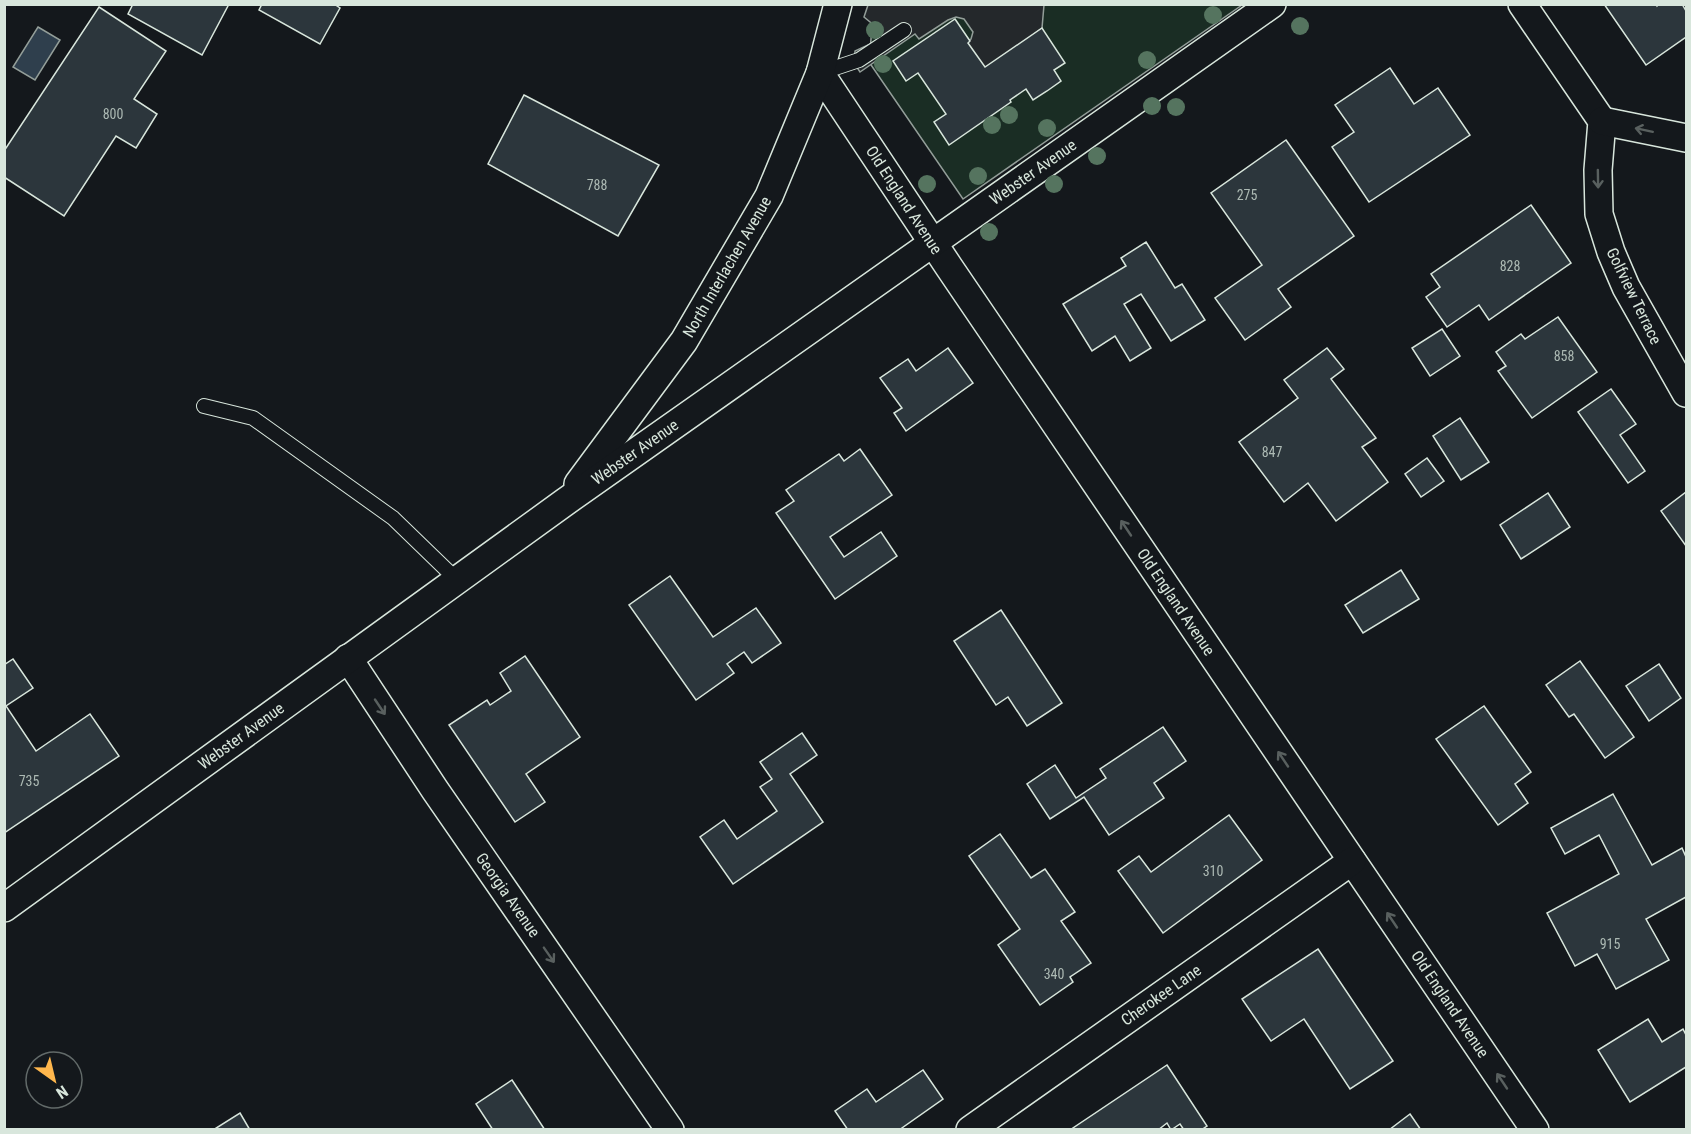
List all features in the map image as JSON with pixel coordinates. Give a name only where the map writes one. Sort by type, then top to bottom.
[{"type":"street","name":"North Interlachen Avenue","points":[[565,502],[684,341],[769,196],[820,73],[838,4]]},
{"type":"street","name":"Webster Avenue","points":[[4,908],[565,502],[1272,4]]},
{"type":"street","points":[[1522,4],[1602,121],[1686,138]]},
{"type":"street","name":"Old England Avenue","points":[[820,73],[932,243],[1535,1130]]},
{"type":"street","name":"Golfview Terrace","points":[[1602,121],[1598,171],[1599,214],[1611,252],[1626,287],[1686,393]]},
{"type":"street","name":"Georgia Avenue","points":[[348,658],[435,790],[670,1130]]},
{"type":"street","name":"Cherokee Lane","points":[[970,1130],[1352,861]]},
{"type":"lane","points":[[820,73],[859,60],[904,30]]},
{"type":"lane","points":[[204,406],[253,418],[393,518],[457,580]]},
{"type":"green space","points":[[874,5],[1242,5],[963,199],[869,62]]},
{"type":"shaded area","points":[[868,5],[1044,5],[1042,28],[984,72],[965,43],[971,39],[973,32],[964,19],[956,17],[919,39],[915,34],[860,72],[854,63],[855,51],[879,40],[881,36],[881,31],[864,17]]},
{"type":"water","points":[[38,27],[60,40],[35,80],[13,67]]},
{"type":"building","points":[[133,4],[229,4],[202,55],[128,14]]},
{"type":"building","points":[[262,4],[334,4],[340,8],[320,44],[259,10]]},
{"type":"building","points":[[1604,4],[1656,4],[1657,6],[1659,4],[1682,4],[1686,11],[1686,37],[1646,65]]},
{"type":"building","points":[[99,7],[166,51],[134,99],[157,114],[136,148],[116,136],[64,216],[4,177],[4,151]]},
{"type":"building","points":[[955,19],[985,67],[1042,28],[1065,63],[1054,70],[1061,81],[1047,91],[1033,100],[1026,89],[949,145],[934,122],[946,114],[918,73],[906,81],[893,61]]},
{"type":"building","points":[[1390,68],[1414,104],[1438,88],[1470,135],[1369,202],[1332,147],[1354,132],[1335,105]]},
{"type":"building","points":[[524,95],[659,165],[618,236],[488,164]]},
{"type":"building","points":[[1286,140],[1354,236],[1278,289],[1291,307],[1245,340],[1215,298],[1262,265],[1211,193]]},
{"type":"building","points":[[1531,205],[1571,263],[1489,320],[1479,305],[1447,327],[1426,297],[1440,287],[1431,274]]},
{"type":"building","points":[[1146,242],[1175,288],[1182,284],[1205,320],[1171,341],[1141,294],[1124,304],[1151,348],[1130,361],[1115,336],[1092,351],[1063,304],[1126,266],[1121,258]]},
{"type":"building","points":[[1558,317],[1597,372],[1532,418],[1498,371],[1506,366],[1496,352],[1521,334],[1525,339]]},
{"type":"building","points":[[1442,329],[1460,356],[1430,376],[1412,348]]},
{"type":"building","points":[[948,348],[973,383],[906,431],[894,413],[902,408],[880,378],[908,359],[916,371]]},
{"type":"building","points":[[1327,348],[1344,369],[1331,379],[1376,438],[1362,447],[1388,482],[1336,521],[1308,483],[1284,502],[1239,442],[1298,398],[1284,380]]},
{"type":"building","points":[[1611,389],[1636,424],[1620,435],[1645,471],[1628,483],[1578,412]]},
{"type":"building","points":[[1460,418],[1489,462],[1461,480],[1433,436]]},
{"type":"building","points":[[860,449],[892,495],[830,537],[844,557],[881,532],[897,556],[835,599],[776,513],[794,501],[786,490],[839,454],[844,461]]},
{"type":"building","points":[[1427,458],[1444,481],[1421,497],[1405,474]]},
{"type":"building","points":[[1686,492],[1686,546],[1661,511]]},
{"type":"building","points":[[1548,493],[1570,527],[1521,559],[1500,525]]},
{"type":"building","points":[[1401,570],[1419,599],[1363,633],[1345,605]]},
{"type":"building","points":[[670,576],[713,637],[756,608],[781,643],[752,663],[744,652],[727,664],[734,673],[696,700],[629,605]]},
{"type":"building","points":[[1001,610],[1062,703],[1027,726],[1008,697],[996,705],[954,641]]},
{"type":"building","points":[[525,656],[580,737],[526,774],[545,802],[515,822],[449,725],[487,700],[490,705],[511,691],[500,673]]},
{"type":"building","points":[[13,659],[33,688],[6,706],[36,751],[90,714],[119,756],[4,833],[4,665]]},
{"type":"building","points":[[1580,661],[1634,737],[1605,758],[1574,714],[1569,717],[1546,685]]},
{"type":"building","points":[[1659,664],[1681,698],[1649,721],[1626,686]]},
{"type":"building","points":[[1484,706],[1531,772],[1515,784],[1528,803],[1498,825],[1436,739]]},
{"type":"building","points":[[1163,727],[1186,761],[1154,783],[1164,798],[1109,835],[1084,797],[1050,819],[1027,784],[1055,765],[1076,798],[1106,778],[1100,769]]},
{"type":"building","points":[[802,733],[817,755],[790,774],[823,822],[733,884],[700,837],[724,820],[737,839],[777,811],[760,787],[772,779],[760,762]]},
{"type":"building","points":[[1613,794],[1652,865],[1682,848],[1686,857],[1686,897],[1646,919],[1669,960],[1616,989],[1597,954],[1575,966],[1547,913],[1619,874],[1599,835],[1565,854],[1551,828]]},
{"type":"building","points":[[1229,815],[1262,860],[1163,933],[1118,871],[1139,856],[1151,872]]},
{"type":"building","points":[[1000,834],[1031,878],[1045,869],[1075,912],[1061,921],[1091,963],[1070,977],[1073,982],[1040,1005],[998,945],[1020,929],[969,856]]},
{"type":"building","points":[[1318,949],[1393,1061],[1350,1089],[1304,1019],[1271,1041],[1242,999]]},
{"type":"building","points":[[1648,1019],[1662,1042],[1683,1029],[1686,1035],[1686,1067],[1630,1102],[1598,1050]]},
{"type":"building","points":[[1167,1065],[1207,1126],[1201,1130],[1184,1130],[1180,1124],[1171,1130],[1167,1123],[1158,1130],[1070,1130]]},
{"type":"building","points":[[923,1070],[943,1099],[899,1130],[848,1130],[835,1111],[867,1089],[876,1102]]},
{"type":"building","points":[[512,1080],[545,1130],[493,1130],[476,1104]]},
{"type":"building","points":[[240,1113],[250,1130],[213,1130]]},
{"type":"building","points":[[1410,1114],[1421,1130],[1389,1130]]}]
